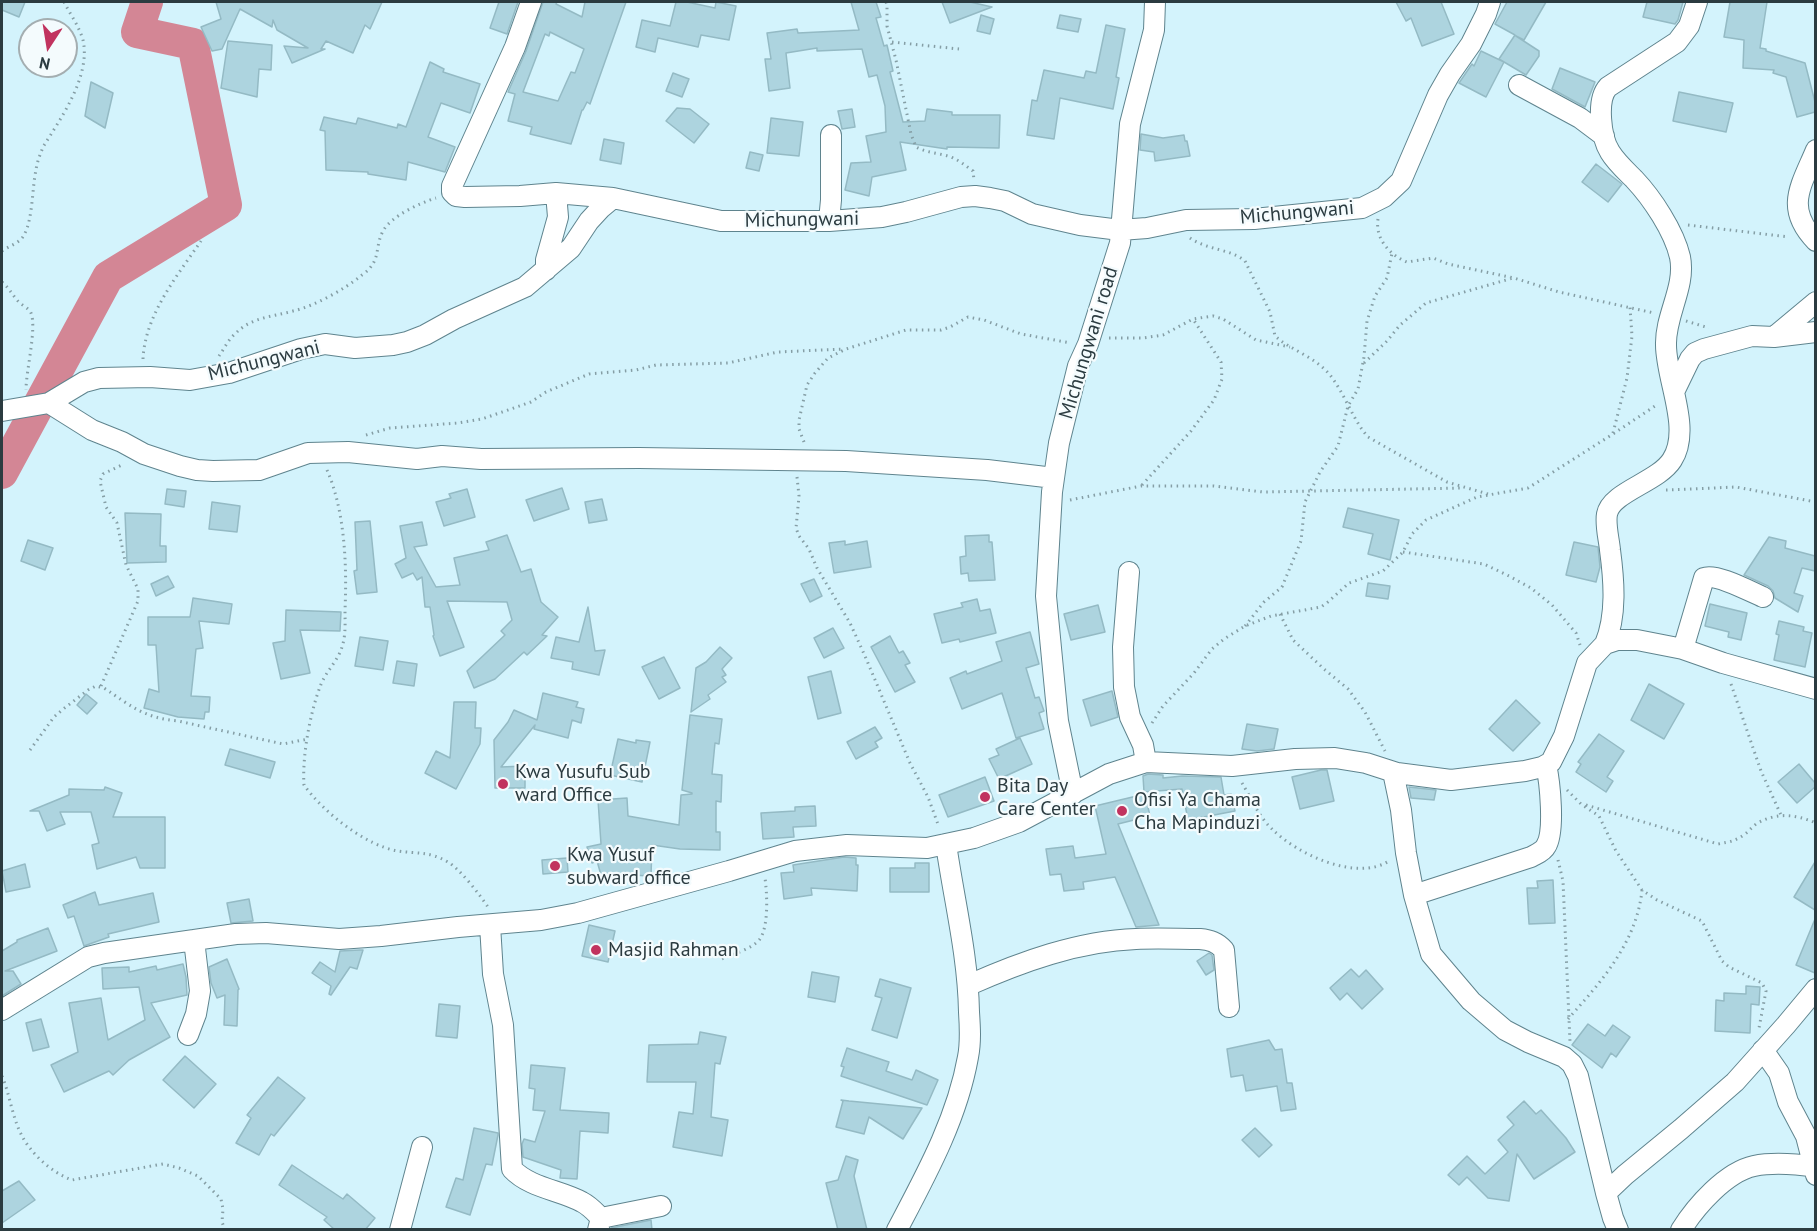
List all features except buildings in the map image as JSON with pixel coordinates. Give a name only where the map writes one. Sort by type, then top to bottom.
[{"type":"street","points":[[531,2],[515,47],[452,186],[452,192],[456,196],[465,197],[556,193],[612,198]]},
{"type":"street","name":"Michungwani road","points":[[1073,794],[1058,721],[1046,596],[1051,505],[1059,443],[1078,366],[1088,344],[1120,243],[1130,124],[1154,30],[1155,2]]},
{"type":"street","name":"Michungwani","points":[[49,403],[84,382],[99,378],[150,376],[190,380],[229,373],[302,349],[325,344],[355,348],[407,342],[525,287],[571,248],[589,221],[612,198],[721,221],[829,221],[882,217],[961,197],[975,196],[1005,201],[1032,214],[1080,225],[1120,230],[1147,228],[1186,220],[1254,219],[1362,208],[1384,197],[1401,181],[1438,95],[1470,44],[1490,2]]},
{"type":"street","points":[[1414,895],[1531,858],[1547,845],[1550,828],[1548,771],[1564,736],[1587,663],[1605,644],[1610,632],[1614,584],[1607,514],[1615,501],[1660,474],[1671,463],[1680,442],[1665,343],[1669,316],[1681,276],[1681,266],[1676,246],[1665,223],[1644,190],[1611,154],[1601,123],[1601,110],[1605,91],[1677,42],[1689,26],[1697,2]]},
{"type":"street","points":[[1519,85],[1580,118],[1604,135]]},
{"type":"street","points":[[829,221],[831,135]]},
{"type":"street","points":[[1813,234],[1798,216],[1797,207],[1801,188],[1815,150]]},
{"type":"street","points":[[546,270],[546,260],[558,217],[556,193]]},
{"type":"street","points":[[1774,337],[1815,303]]},
{"type":"street","points":[[1674,392],[1685,366],[1695,353],[1714,345],[1752,336],[1774,337],[1815,332]]},
{"type":"street","points":[[2,411],[49,403],[92,430],[144,454],[197,470],[259,470],[308,453],[355,452],[417,459],[442,456],[481,459],[639,458],[846,461],[987,470],[1054,478]]},
{"type":"street","points":[[1129,572],[1123,647],[1124,687],[1130,717],[1143,746],[1146,762]]},
{"type":"street","points":[[1683,649],[1702,581],[1706,576],[1763,597]]},
{"type":"street","points":[[1605,644],[1617,640],[1637,639],[1683,649],[1815,689]]},
{"type":"street","points":[[2,1010],[88,957],[104,953],[236,934],[266,933],[339,939],[541,920],[578,913],[795,851],[847,846],[927,848],[946,844],[1019,822],[1109,774],[1146,762],[1232,766],[1295,759],[1335,758],[1366,763],[1395,772],[1451,780],[1525,771],[1548,771]]},
{"type":"street","points":[[1395,772],[1414,895],[1431,954],[1472,1000],[1505,1030],[1564,1057],[1572,1064],[1578,1076],[1606,1194],[1618,1230]]},
{"type":"street","points":[[897,1230],[941,1143],[962,1084],[968,1056],[969,985],[946,844]]},
{"type":"street","points":[[494,924],[493,974],[502,1025],[512,1169],[518,1175],[545,1188],[581,1201],[591,1208],[599,1224],[661,1206]]},
{"type":"street","points":[[969,985],[1014,965],[1096,944],[1134,939],[1200,939],[1210,940],[1224,950],[1229,1007]]},
{"type":"street","points":[[188,1035],[196,1014],[200,991],[194,940]]},
{"type":"street","points":[[1606,1194],[1625,1174],[1735,1082],[1815,989]]},
{"type":"street","points":[[1681,1230],[1692,1212],[1728,1178],[1753,1166],[1778,1164],[1815,1169],[1806,1136],[1788,1101],[1779,1073],[1763,1050]]},
{"type":"street","points":[[400,1230],[422,1148]]},
{"type":"path","points":[[2,251],[18,242],[25,234],[39,156],[73,96],[83,66],[85,51],[82,37],[64,2]]},
{"type":"path","points":[[886,2],[887,26],[911,134],[916,147],[950,157],[973,171],[975,196]]},
{"type":"path","points":[[891,42],[959,49]]},
{"type":"path","points":[[208,376],[234,334],[252,321],[307,306],[358,278],[370,268],[376,258],[380,238],[384,229],[392,221],[422,202],[452,192]]},
{"type":"path","points":[[1384,197],[1377,230],[1382,242],[1392,253],[1407,262],[1433,258],[1448,264],[1514,278],[1559,292],[1669,316]]},
{"type":"path","points":[[1174,222],[1193,240],[1214,249],[1238,255],[1245,261],[1270,312],[1275,336],[1322,366],[1333,379],[1359,427],[1368,437],[1447,482],[1492,495]]},
{"type":"path","points":[[1665,223],[1813,234]]},
{"type":"path","points":[[150,376],[143,370],[147,338],[167,291],[201,241]]},
{"type":"path","points":[[1245,626],[1264,602],[1282,587],[1301,541],[1305,502],[1320,472],[1338,446],[1348,406],[1358,389],[1370,307],[1387,278],[1392,253]]},
{"type":"path","points":[[1363,364],[1400,325],[1426,303],[1514,278]]},
{"type":"path","points":[[2,282],[18,303],[31,312],[32,316],[26,381],[27,406]]},
{"type":"path","points":[[1613,434],[1627,378],[1632,336],[1630,307]]},
{"type":"path","points":[[946,844],[928,797],[910,763],[866,656],[796,528],[805,460],[799,429],[807,385],[815,373],[828,358],[846,349],[906,330],[941,330],[968,317],[1046,340],[1088,344],[1103,338],[1143,338],[1164,335],[1193,319],[1213,316],[1223,319],[1256,340],[1290,347]]},
{"type":"path","points":[[1141,486],[1191,430],[1215,400],[1220,388],[1221,362],[1193,319]]},
{"type":"path","points":[[355,452],[365,436],[370,433],[390,428],[482,419],[531,402],[546,392],[589,374],[636,370],[656,365],[728,363],[778,352],[846,349]]},
{"type":"path","points":[[1140,738],[1163,706],[1194,673],[1212,649],[1245,626],[1280,614],[1321,607],[1349,583],[1383,570],[1403,552],[1412,534],[1426,520],[1478,497],[1528,488],[1674,392]]},
{"type":"path","points":[[320,452],[334,486],[344,543],[345,629],[342,647],[320,687],[312,715],[303,771],[304,786],[340,822],[382,847],[398,851],[428,853],[450,863],[479,894],[494,924]]},
{"type":"path","points":[[100,687],[138,601],[138,589],[126,565],[117,523],[106,507],[100,481],[103,474],[144,454]]},
{"type":"path","points":[[1051,505],[1083,496],[1141,486],[1214,486],[1263,492],[1466,488]]},
{"type":"path","points":[[1664,490],[1736,487],[1815,502]]},
{"type":"path","points":[[1403,552],[1484,564],[1531,588],[1552,605],[1576,633],[1587,663]]},
{"type":"path","points":[[1280,614],[1293,640],[1348,688],[1365,712],[1395,772]]},
{"type":"path","points":[[1723,663],[1761,771],[1781,815]]},
{"type":"path","points":[[30,750],[54,717],[96,686],[148,716],[160,719],[283,744],[308,739]]},
{"type":"path","points":[[1232,766],[1270,828],[1292,846],[1340,867],[1364,870],[1378,867],[1388,861],[1404,840]]},
{"type":"path","points":[[1548,771],[1581,804],[1601,819],[1616,851],[1642,891],[1702,921],[1722,961],[1729,967],[1762,983],[1766,991],[1759,1028],[1763,1050]]},
{"type":"path","points":[[1581,804],[1718,844],[1734,841],[1754,825],[1781,815],[1788,814],[1815,823]]},
{"type":"path","points":[[1558,860],[1563,880],[1572,1064]]},
{"type":"path","points":[[722,959],[753,945],[760,939],[766,921],[767,891],[760,862]]},
{"type":"path","points":[[1568,1019],[1597,986],[1630,937],[1641,907],[1642,891]]},
{"type":"path","points":[[2,1076],[21,1135],[46,1165],[60,1176],[72,1180],[163,1164],[179,1168],[198,1176],[221,1200],[224,1209],[222,1222],[225,1230]]},
{"type":"waterway","points":[[2,473],[108,277],[226,205],[193,44],[137,32],[147,2]]},
{"type":"place","name":"Kwa Yusufu Sub ward Office","points":[[503,784]]},
{"type":"place","name":"Bita Day Care Center","points":[[985,797]]},
{"type":"place","name":"Ofisi Ya Chama Cha Mapinduzi","points":[[1122,811]]},
{"type":"place","name":"Kwa Yusuf subward office","points":[[555,866]]},
{"type":"place","name":"Masjid Rahman","points":[[596,950]]}]
